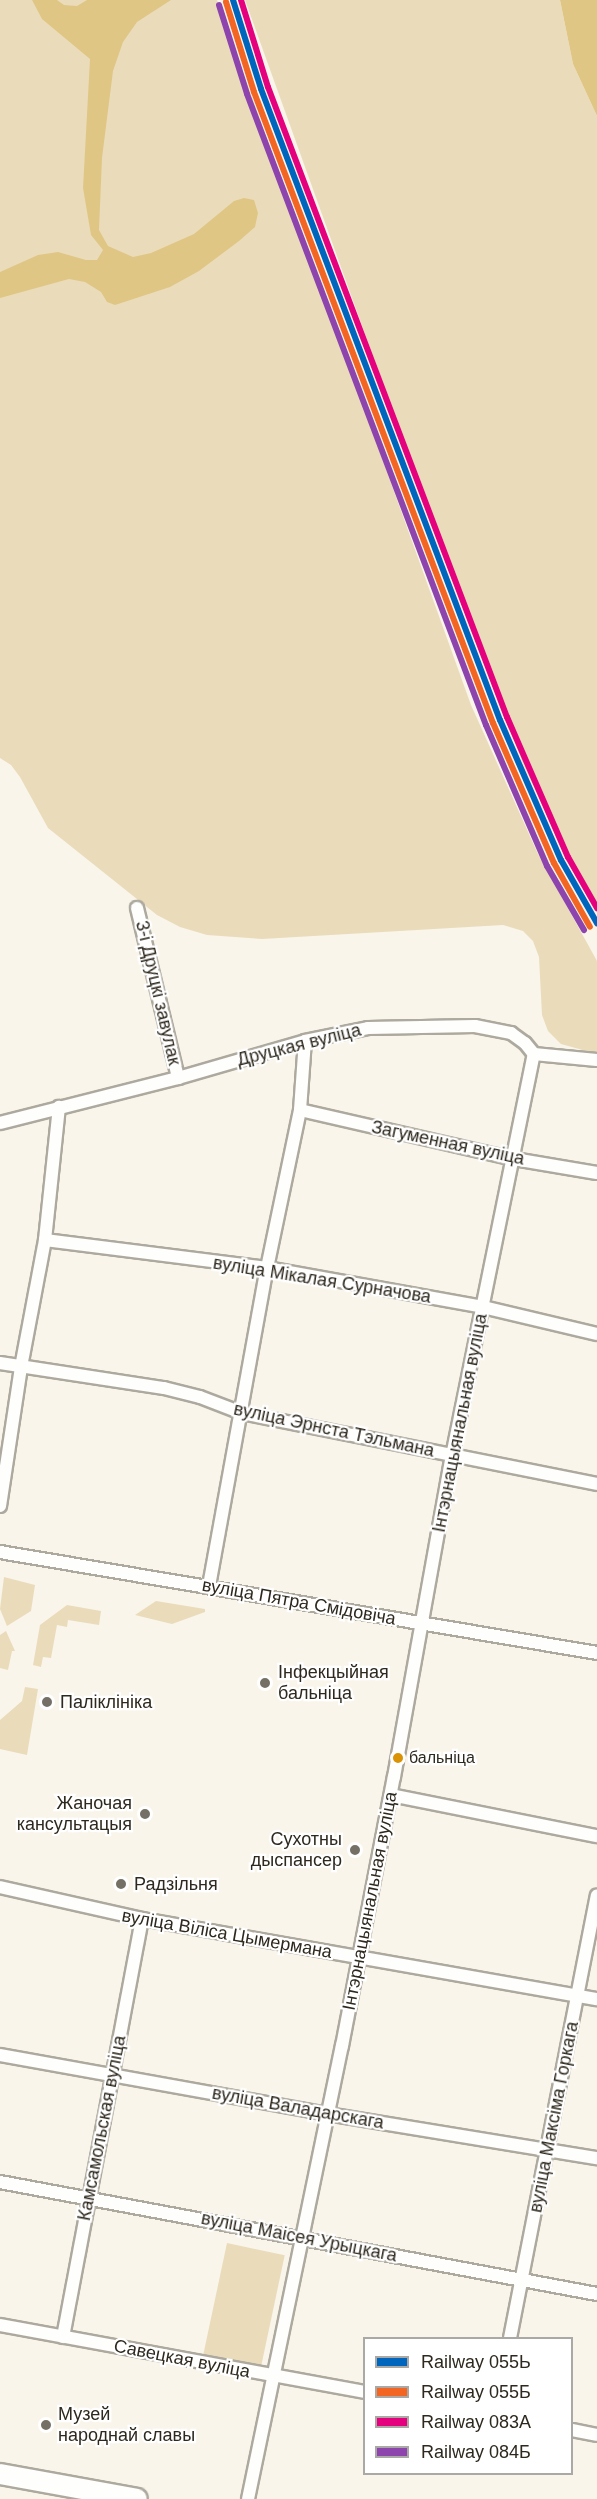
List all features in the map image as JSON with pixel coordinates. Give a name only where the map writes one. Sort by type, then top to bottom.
[{"type":"main road","points":[[0,2474],[137,2499]]},
{"type":"street","name":"3-і Друцкі завулак","points":[[137,908],[178,1078]]},
{"type":"street","name":"Друцкая вуліца","points":[[0,1123],[178,1078],[305,1041],[368,1028],[475,1026],[511,1033],[525,1042],[534,1054]]},
{"type":"street","points":[[209,1586],[267,1268],[300,1110],[305,1041]]},
{"type":"street","points":[[534,1054],[597,1060]]},
{"type":"street","name":"Інтэрнацыянальная вуліца","points":[[248,2499],[359,1958],[452,1456],[534,1054]]},
{"type":"street","points":[[0,1506],[21,1366],[45,1240],[59,1107]]},
{"type":"street","name":"Загуменная вуліца","points":[[300,1110],[514,1159],[597,1173]]},
{"type":"street","name":"вуліца Мікалая Сурначова","points":[[45,1240],[267,1268],[483,1307],[597,1334]]},
{"type":"street","name":"вуліца Эрнста Тэльмана","points":[[0,1363],[164,1388],[200,1397],[242,1413],[597,1484]]},
{"type":"street","name":"вуліца Пятра Смідовіча","points":[[0,1552],[597,1653]]},
{"type":"street","points":[[391,1795],[597,1836]]},
{"type":"street","name":"вуліца Віліса Цымермана","points":[[0,1887],[142,1919],[597,1999]]},
{"type":"street","name":"вуліца Максіма Горкага","points":[[510,2337],[597,1894]]},
{"type":"street","name":"Камсамольская вуліца","points":[[63,2337],[142,1919]]},
{"type":"street","name":"вуліца Валадарскага","points":[[0,2055],[327,2114],[597,2158]]},
{"type":"street","name":"вуліца Маісея Урыцкага","points":[[0,2182],[303,2237],[597,2294]]},
{"type":"street","name":"Савецкая вуліца","points":[[0,2325],[363,2392]]},
{"type":"street","points":[[573,2430],[597,2435]]},
{"type":"shaded area","points":[[0,0],[217,0],[471,705],[538,854],[597,961],[597,1054],[561,1044],[548,1031],[542,1015],[539,957],[533,941],[523,931],[503,925],[262,939],[207,935],[180,927],[157,915],[48,828],[20,777],[11,765],[0,758]]},
{"type":"shaded area","points":[[32,0],[57,0],[64,5],[77,6],[87,0],[171,0],[137,22],[123,42],[113,71],[102,158],[99,230],[108,246],[133,257],[151,253],[194,234],[234,201],[244,198],[254,200],[258,213],[255,227],[239,241],[199,271],[170,287],[115,305],[107,302],[101,292],[85,282],[69,279],[0,298],[0,272],[38,255],[58,252],[86,260],[97,260],[103,250],[91,235],[83,188],[90,59],[42,19]]},
{"type":"shaded area","points":[[245,0],[560,0],[573,64],[597,116],[597,910],[573,871],[523,764],[461,601]]},
{"type":"shaded area","points":[[560,0],[597,0],[597,116],[573,64]]},
{"type":"shaded area","points":[[4,1577],[35,1585],[31,1611],[7,1626],[0,1609]]},
{"type":"shaded area","points":[[156,1601],[205,1609],[205,1612],[172,1624],[135,1615]]},
{"type":"shaded area","points":[[67,1605],[101,1611],[99,1625],[68,1620],[67,1627],[57,1625],[51,1658],[43,1657],[41,1667],[33,1665],[40,1625]]},
{"type":"shaded area","points":[[6,1631],[15,1651],[12,1651],[8,1670],[0,1668],[0,1635]]},
{"type":"shaded area","points":[[25,1687],[38,1689],[27,1755],[0,1749],[0,1720],[22,1701]]},
{"type":"shaded area","points":[[227,2243],[285,2255],[261,2367],[203,2355]]},
{"type":"rail line","name":"055Ь","points":[[233,0],[261,89],[500,720],[561,860],[597,923]]},
{"type":"rail line","name":"083А","points":[[241,0],[268,87],[507,717],[568,857],[597,908]]},
{"type":"rail line","name":"055Б","points":[[226,2],[254,92],[493,723],[554,863],[590,927]]},
{"type":"rail line","name":"084Б","points":[[219,5],[247,94],[486,725],[547,866],[584,930]]},
{"type":"place","name":"Інфекцыйная бальніца","points":[[265,1683]]},
{"type":"place","name":"Паліклініка","points":[[47,1702]]},
{"type":"place","name":"бальніца","points":[[398,1758]]},
{"type":"place","name":"Жаночая кансультацыя","points":[[145,1814]]},
{"type":"place","name":"Сухотны дыспансер","points":[[355,1850]]},
{"type":"place","name":"Радзільня","points":[[121,1884]]},
{"type":"place","name":"Музей народнай славы","points":[[46,2425]]}]
